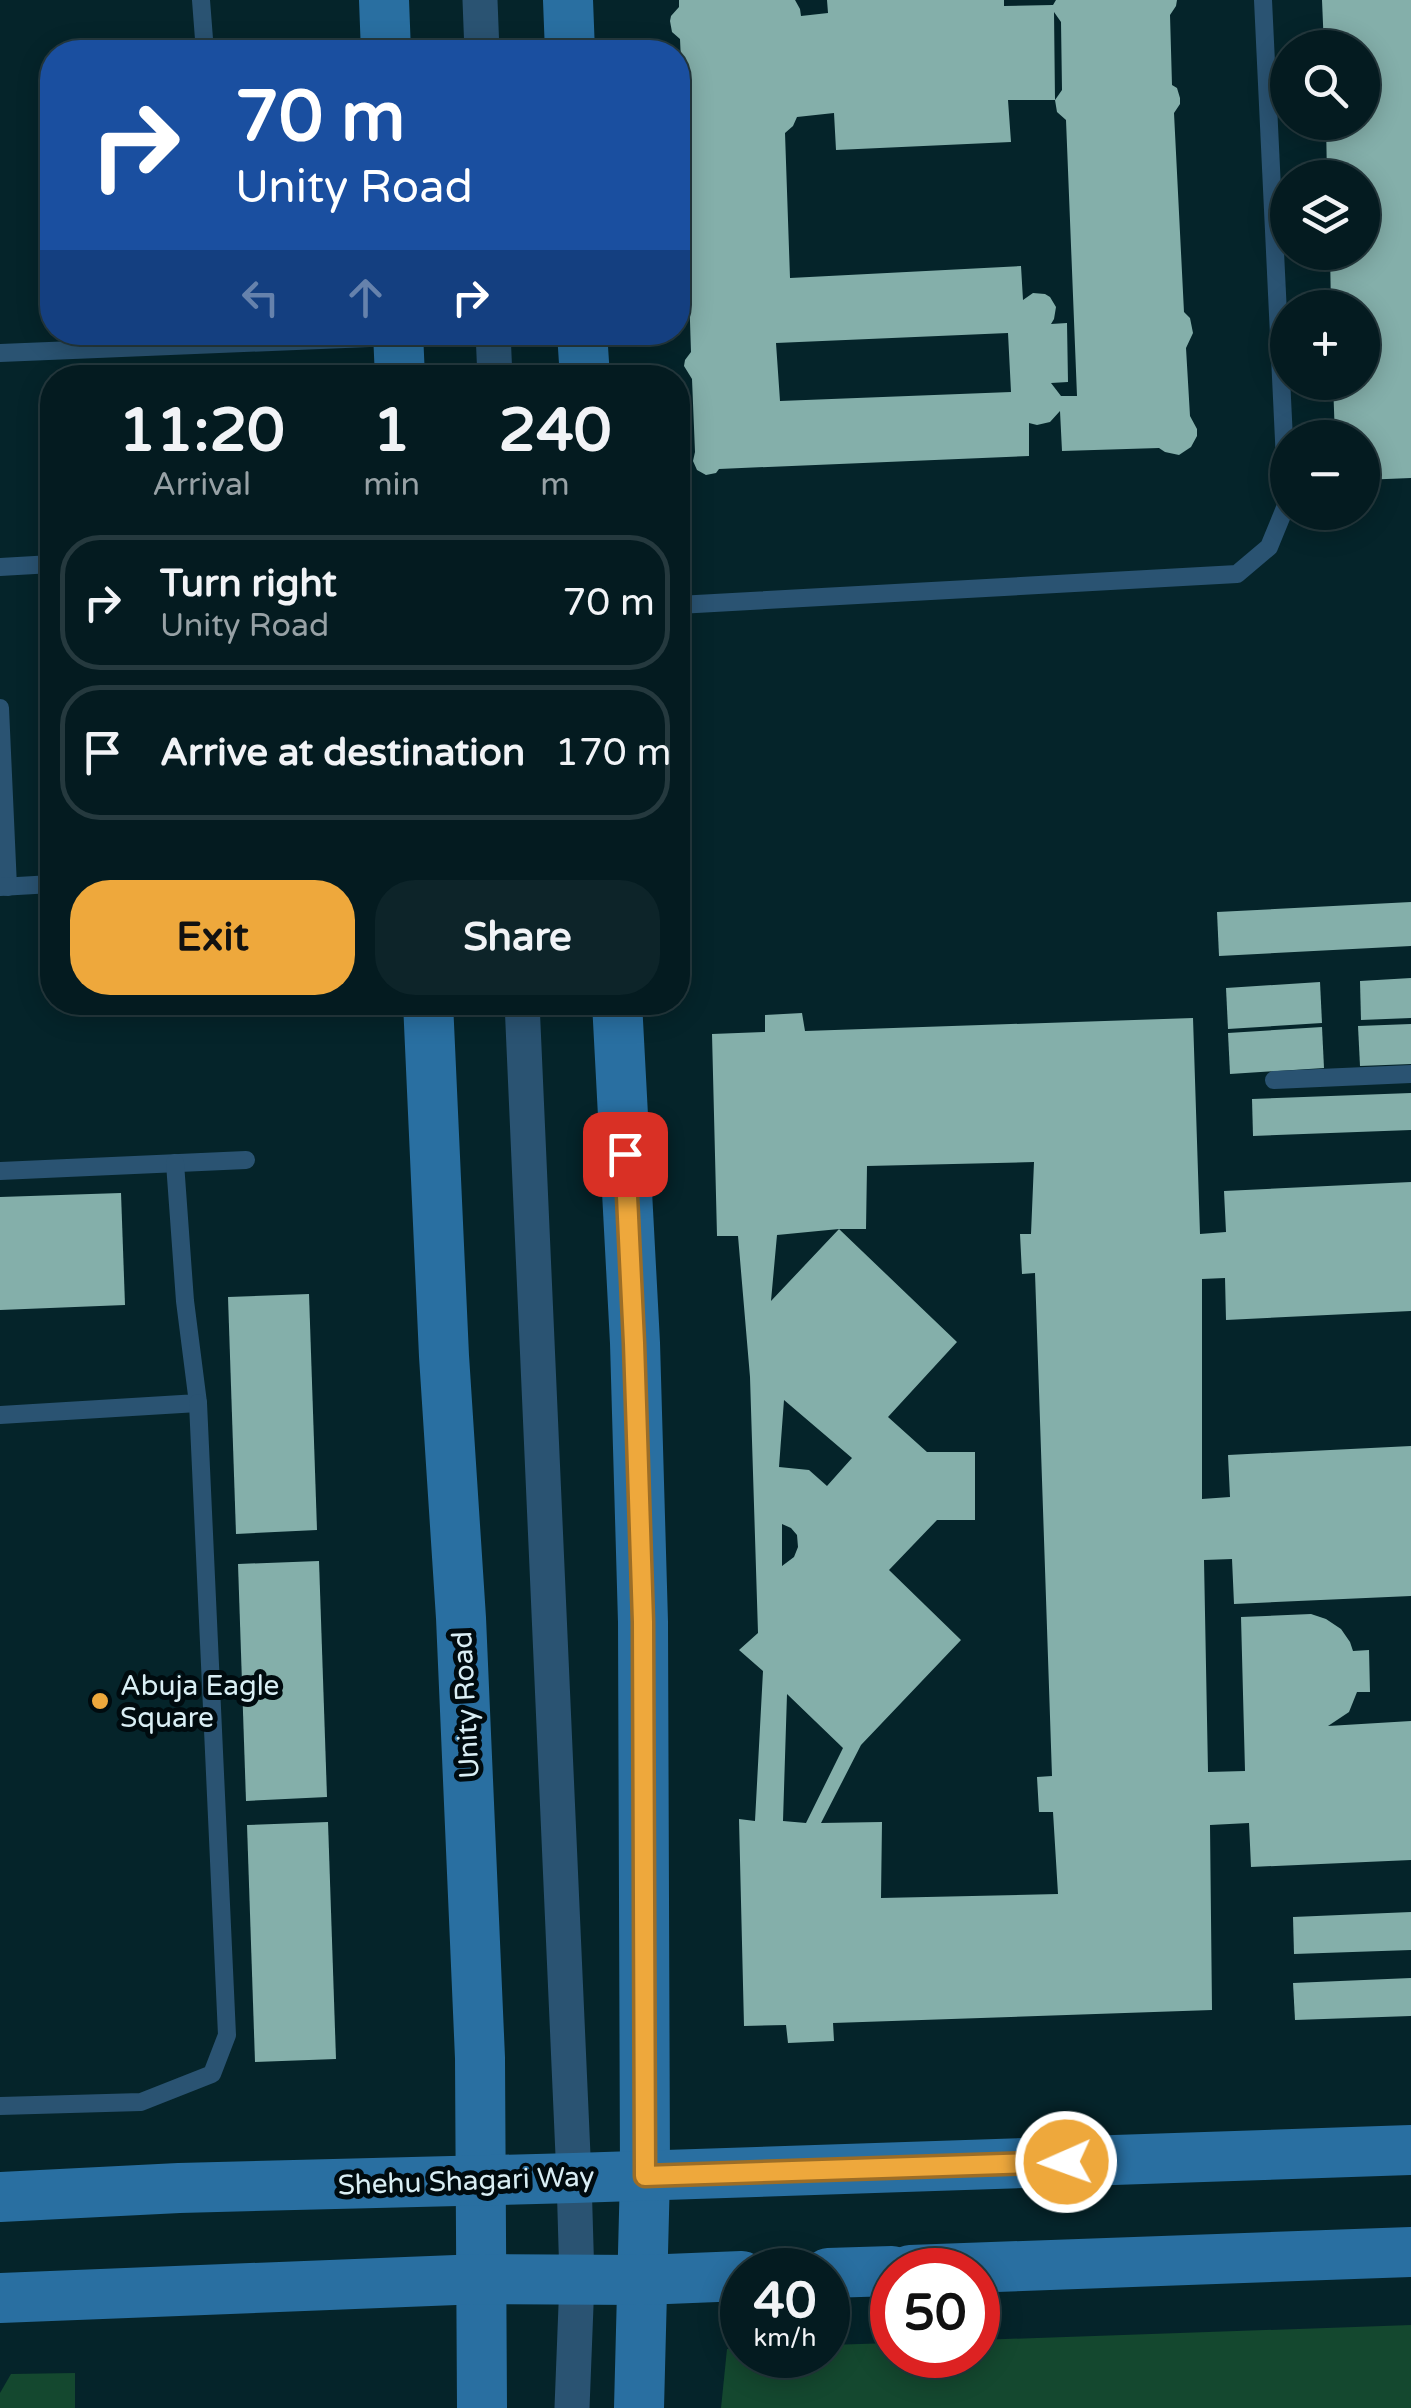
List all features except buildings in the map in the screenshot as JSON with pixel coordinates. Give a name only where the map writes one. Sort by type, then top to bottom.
[{"type":"street","points":[[384,0],[386,40]]},
{"type":"street","points":[[480,0],[482,40]]},
{"type":"street","points":[[568,0],[570,40]]},
{"type":"street","name":"Unity Road","points":[[429,1015],[480,2058],[482,2408]]},
{"type":"street","points":[[523,1015],[574,2178],[577,2280],[572,2408]]},
{"type":"street","points":[[618,1015],[643,1622],[645,2176],[639,2408]]},
{"type":"street","name":"Shehu Shagari Way","points":[[0,2196],[1411,2150]]},
{"type":"street","points":[[1000,2267],[1411,2252]]},
{"type":"street","points":[[0,2298],[481,2280],[720,2277]]},
{"type":"lane","points":[[201,0],[204,40]]},
{"type":"lane","points":[[690,604],[1237,574],[1269,547],[1287,503],[1263,0]]},
{"type":"lane","points":[[0,354],[127,345]]},
{"type":"lane","points":[[336,345],[399,349]]},
{"type":"lane","points":[[0,567],[40,565]]},
{"type":"lane","points":[[0,708],[4,887],[40,885]]},
{"type":"lane","points":[[1274,1080],[1411,1074]]},
{"type":"lane","points":[[0,1171],[246,1160]]},
{"type":"lane","points":[[0,2106],[141,2102],[212,2074],[227,2035],[198,1403],[185,1302],[176,1163]]},
{"type":"lane","points":[[0,1415],[198,1403]]},
{"type":"green space","points":[[1411,2325],[1411,2408],[721,2408],[724,2378],[850,2378],[850,2344],[870,2344],[870,2378],[1000,2378],[1000,2339]]},
{"type":"green space","points":[[75,2373],[75,2408],[0,2408],[0,2393],[11,2374]]},
{"type":"place","name":"Abuja Eagle Square","points":[[100,1701]]},
{"type":"route","points":[[625,1154],[643,1622],[645,2176],[1066,2162]]}]
